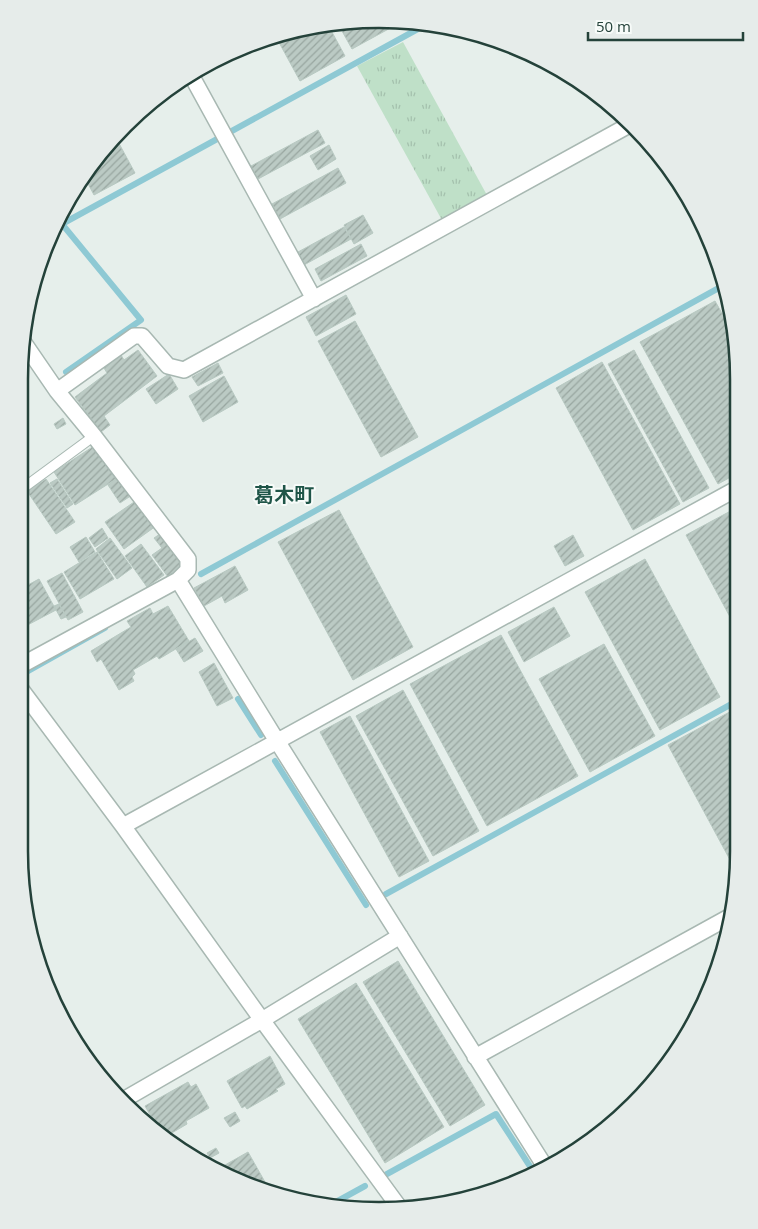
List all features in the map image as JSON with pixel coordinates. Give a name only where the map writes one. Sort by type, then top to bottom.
[{"type":"street","points":[[194,81],[314,299]]},
{"type":"street","points":[[57,391],[134,336],[142,336],[168,366],[184,370],[625,127]]},
{"type":"street","points":[[28,662],[178,580],[188,570],[188,559],[94,436],[57,391],[29,350]]},
{"type":"street","points":[[123,826],[730,492]]},
{"type":"street","points":[[178,580],[541,1161]]},
{"type":"street","points":[[28,699],[123,826],[395,1201]]},
{"type":"street","points":[[475,1057],[724,920]]},
{"type":"street","points":[[128,1097],[262,1020],[400,936]]},
{"type":"lane","points":[[28,485],[94,436]]},
{"type":"green space","points":[[403,42],[488,197],[443,222],[357,66]]},
{"type":"building","points":[[390,28],[352,49],[341,30]]},
{"type":"building","points":[[331,31],[345,56],[300,81],[279,42],[310,34]]},
{"type":"building","points":[[318,130],[325,143],[258,179],[251,166]]},
{"type":"building","points":[[119,143],[135,173],[94,195],[88,183]]},
{"type":"building","points":[[329,145],[336,159],[318,170],[310,156]]},
{"type":"building","points":[[338,168],[346,183],[280,219],[272,204]]},
{"type":"building","points":[[363,215],[373,233],[354,244],[344,225]]},
{"type":"building","points":[[344,227],[351,239],[304,265],[298,252]]},
{"type":"building","points":[[361,244],[367,256],[321,281],[315,269]]},
{"type":"building","points":[[346,295],[356,314],[316,336],[306,317]]},
{"type":"building","points":[[715,301],[725,319],[730,356],[730,477],[718,484],[640,342]]},
{"type":"building","points":[[355,321],[418,437],[381,457],[318,341]]},
{"type":"building","points":[[138,350],[157,376],[104,416],[110,425],[101,432],[75,397],[107,373],[104,368],[121,355],[124,360]]},
{"type":"building","points":[[634,350],[709,488],[683,502],[608,364]]},
{"type":"building","points":[[602,362],[680,504],[633,530],[556,388]]},
{"type":"building","points":[[218,363],[223,373],[198,386],[192,377]]},
{"type":"building","points":[[169,374],[178,389],[156,404],[146,389]]},
{"type":"building","points":[[224,376],[238,402],[203,422],[189,396]]},
{"type":"building","points":[[63,418],[66,424],[57,429],[54,424]]},
{"type":"building","points":[[94,446],[116,479],[75,505],[54,472]]},
{"type":"building","points":[[120,476],[132,495],[120,503],[108,485]]},
{"type":"building","points":[[46,479],[75,522],[56,534],[28,490]]},
{"type":"building","points":[[57,479],[73,504],[67,508],[50,483]]},
{"type":"building","points":[[137,500],[156,526],[124,549],[105,522]]},
{"type":"building","points":[[339,510],[413,647],[353,680],[278,542]]},
{"type":"building","points":[[730,511],[730,617],[686,535]]},
{"type":"building","points":[[102,528],[108,538],[95,547],[89,538]]},
{"type":"building","points":[[163,532],[186,564],[168,577],[152,555],[162,548],[154,538]]},
{"type":"building","points":[[573,535],[584,556],[565,566],[554,546]]},
{"type":"building","points":[[86,537],[95,552],[79,562],[70,547]]},
{"type":"building","points":[[110,538],[132,568],[117,579],[96,549]]},
{"type":"building","points":[[141,544],[164,575],[147,587],[125,556]]},
{"type":"building","points":[[97,552],[114,579],[80,599],[64,572]]},
{"type":"building","points":[[645,559],[720,697],[660,730],[585,592]]},
{"type":"building","points":[[235,566],[248,590],[225,603],[222,596],[204,606],[194,588]]},
{"type":"building","points":[[62,573],[83,612],[68,620],[47,581]]},
{"type":"building","points":[[39,579],[56,610],[28,625],[28,588],[28,585]]},
{"type":"building","points":[[59,604],[66,617],[61,619],[54,606]]},
{"type":"building","points":[[168,606],[189,641],[159,659],[157,656],[133,670],[135,674],[132,677],[134,681],[119,690],[101,659],[97,662],[91,651],[131,627],[127,621],[150,608],[153,614]]},
{"type":"building","points":[[554,607],[570,636],[524,662],[508,632]]},
{"type":"building","points":[[501,635],[578,776],[487,826],[410,684]]},
{"type":"building","points":[[195,638],[203,651],[184,662],[176,649]]},
{"type":"building","points":[[604,644],[655,736],[590,772],[539,679]]},
{"type":"building","points":[[214,663],[233,698],[217,706],[199,672]]},
{"type":"building","points":[[403,690],[479,831],[433,856],[356,716]]},
{"type":"building","points":[[730,712],[730,860],[668,745]]},
{"type":"building","points":[[350,716],[429,861],[399,877],[320,732]]},
{"type":"building","points":[[398,961],[485,1105],[450,1126],[363,982]]},
{"type":"building","points":[[356,983],[444,1127],[385,1163],[298,1019]]},
{"type":"building","points":[[270,1056],[285,1084],[276,1089],[278,1091],[247,1109],[245,1106],[242,1108],[227,1081]]},
{"type":"building","points":[[188,1082],[191,1087],[196,1084],[209,1108],[186,1121],[187,1124],[171,1133],[152,1118],[145,1106]]},
{"type":"building","points":[[235,1112],[240,1121],[230,1127],[224,1118]]},
{"type":"building","points":[[216,1148],[219,1153],[210,1158],[207,1153]]},
{"type":"building","points":[[248,1152],[265,1182],[244,1175],[225,1165]]},
{"type":"waterway","points":[[230,132],[416,30]]},
{"type":"waterway","points":[[65,222],[219,138]]},
{"type":"waterway","points":[[63,226],[141,320],[66,372]]},
{"type":"waterway","points":[[201,574],[719,288]]},
{"type":"waterway","points":[[28,671],[105,628]]},
{"type":"waterway","points":[[238,699],[261,735]]},
{"type":"waterway","points":[[386,894],[730,705]]},
{"type":"waterway","points":[[275,761],[366,905]]},
{"type":"waterway","points":[[387,1174],[496,1114],[530,1167]]},
{"type":"waterway","points":[[341,1199],[365,1186]]},
{"type":"district","name":"葛木町","points":[[284,495]]}]
